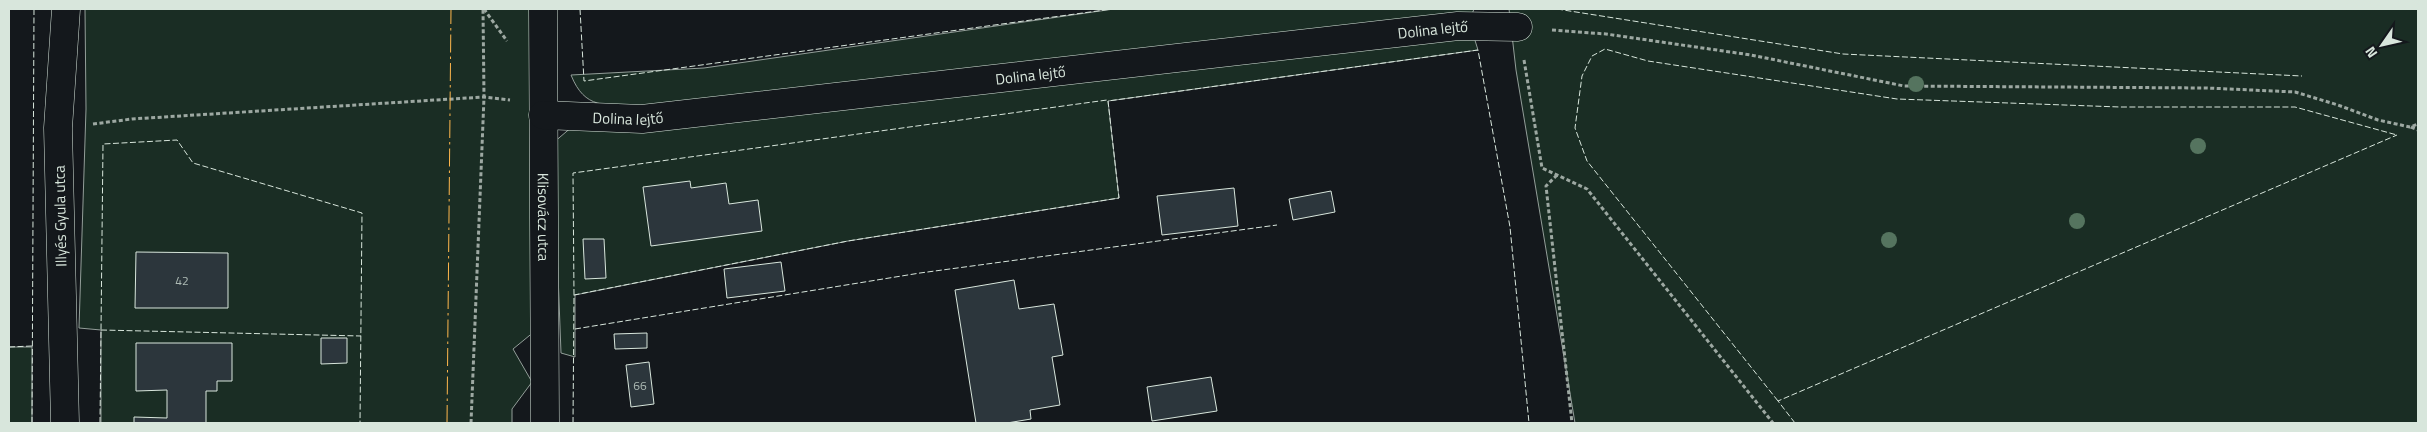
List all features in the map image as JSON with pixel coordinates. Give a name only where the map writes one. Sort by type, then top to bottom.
[{"type":"street","name":"Illyés Gyula utca","points":[[65,423],[58,128],[66,9]]},
{"type":"street","name":"Klisovácz utca","points":[[543,9],[545,423]]},
{"type":"street","name":"Dolina lejtő","points":[[543,110],[642,119],[1448,27],[1518,27]]},
{"type":"path","points":[[471,423],[484,97],[482,9]]},
{"type":"path","points":[[1773,423],[1587,189],[1542,168],[1518,27],[1606,34],[1741,54],[1904,86],[2207,88],[2295,92],[2378,120],[2418,130]]},
{"type":"path","points":[[58,128],[132,119],[484,97],[543,110]]},
{"type":"path","points":[[2410,127],[2418,124]]},
{"type":"path","points":[[1557,175],[1546,186],[1572,423]]},
{"type":"green space","points":[[85,9],[534,9],[535,331],[513,349],[532,382],[512,409],[512,423],[101,423],[101,330],[79,328],[86,109]]},
{"type":"green space","points":[[1114,9],[1474,9],[1472,14],[637,107],[606,105],[590,100],[583,94],[571,75],[704,68]]},
{"type":"green space","points":[[1509,9],[2418,9],[2418,423],[1575,423],[1516,70]]},
{"type":"green space","points":[[1473,34],[1478,50],[1108,101],[1119,198],[848,241],[575,295],[575,357],[561,353],[553,143],[573,126]]},
{"type":"green space","points":[[9,347],[32,347],[32,423],[9,423]]},
{"type":"building","points":[[690,181],[691,188],[726,183],[729,204],[758,200],[762,231],[651,246],[643,187]]},
{"type":"building","points":[[1234,188],[1238,226],[1162,235],[1157,196]]},
{"type":"building","points":[[1331,191],[1335,212],[1293,220],[1289,199]]},
{"type":"building","points":[[583,239],[604,239],[606,278],[585,279]]},
{"type":"building","points":[[136,252],[228,253],[228,308],[135,308]]},
{"type":"building","points":[[781,262],[785,291],[727,298],[724,269]]},
{"type":"building","points":[[1014,280],[1019,309],[1054,304],[1063,355],[1052,357],[1060,405],[1030,410],[1031,419],[1007,423],[976,423],[955,290]]},
{"type":"building","points":[[647,333],[647,348],[615,349],[614,334]]},
{"type":"building","points":[[321,338],[347,338],[347,363],[321,364]]},
{"type":"building","points":[[136,343],[232,343],[232,381],[217,381],[217,391],[206,391],[206,423],[134,423],[134,417],[167,418],[167,390],[136,391]]},
{"type":"building","points":[[649,362],[654,404],[631,407],[626,365]]},
{"type":"building","points":[[1211,377],[1217,411],[1152,421],[1147,387]]},
{"type":"fence","points":[[32,423],[34,9]]},
{"type":"fence","points":[[580,9],[584,81],[1112,9]]},
{"type":"fence","points":[[1557,9],[1843,54],[2302,76]]},
{"type":"fence","points":[[1778,401],[1587,161],[1575,128],[1582,76],[1592,56],[1605,49],[1648,61],[1897,99],[2120,107],[2295,107],[2397,135]]},
{"type":"fence","points":[[573,423],[574,295],[848,241],[1119,198],[1108,101],[1478,50],[1510,227],[1529,423]]},
{"type":"fence","points":[[574,295],[573,173],[1107,100]]},
{"type":"fence","points":[[1795,423],[1778,401],[2397,135]]},
{"type":"fence","points":[[100,423],[103,144],[177,140],[193,163],[362,213],[360,423]]},
{"type":"fence","points":[[575,329],[920,273],[1277,225]]},
{"type":"fence","points":[[101,330],[361,336]]},
{"type":"fence","points":[[9,347],[32,346]]},
{"type":"power","points":[[447,423],[451,9]]}]
